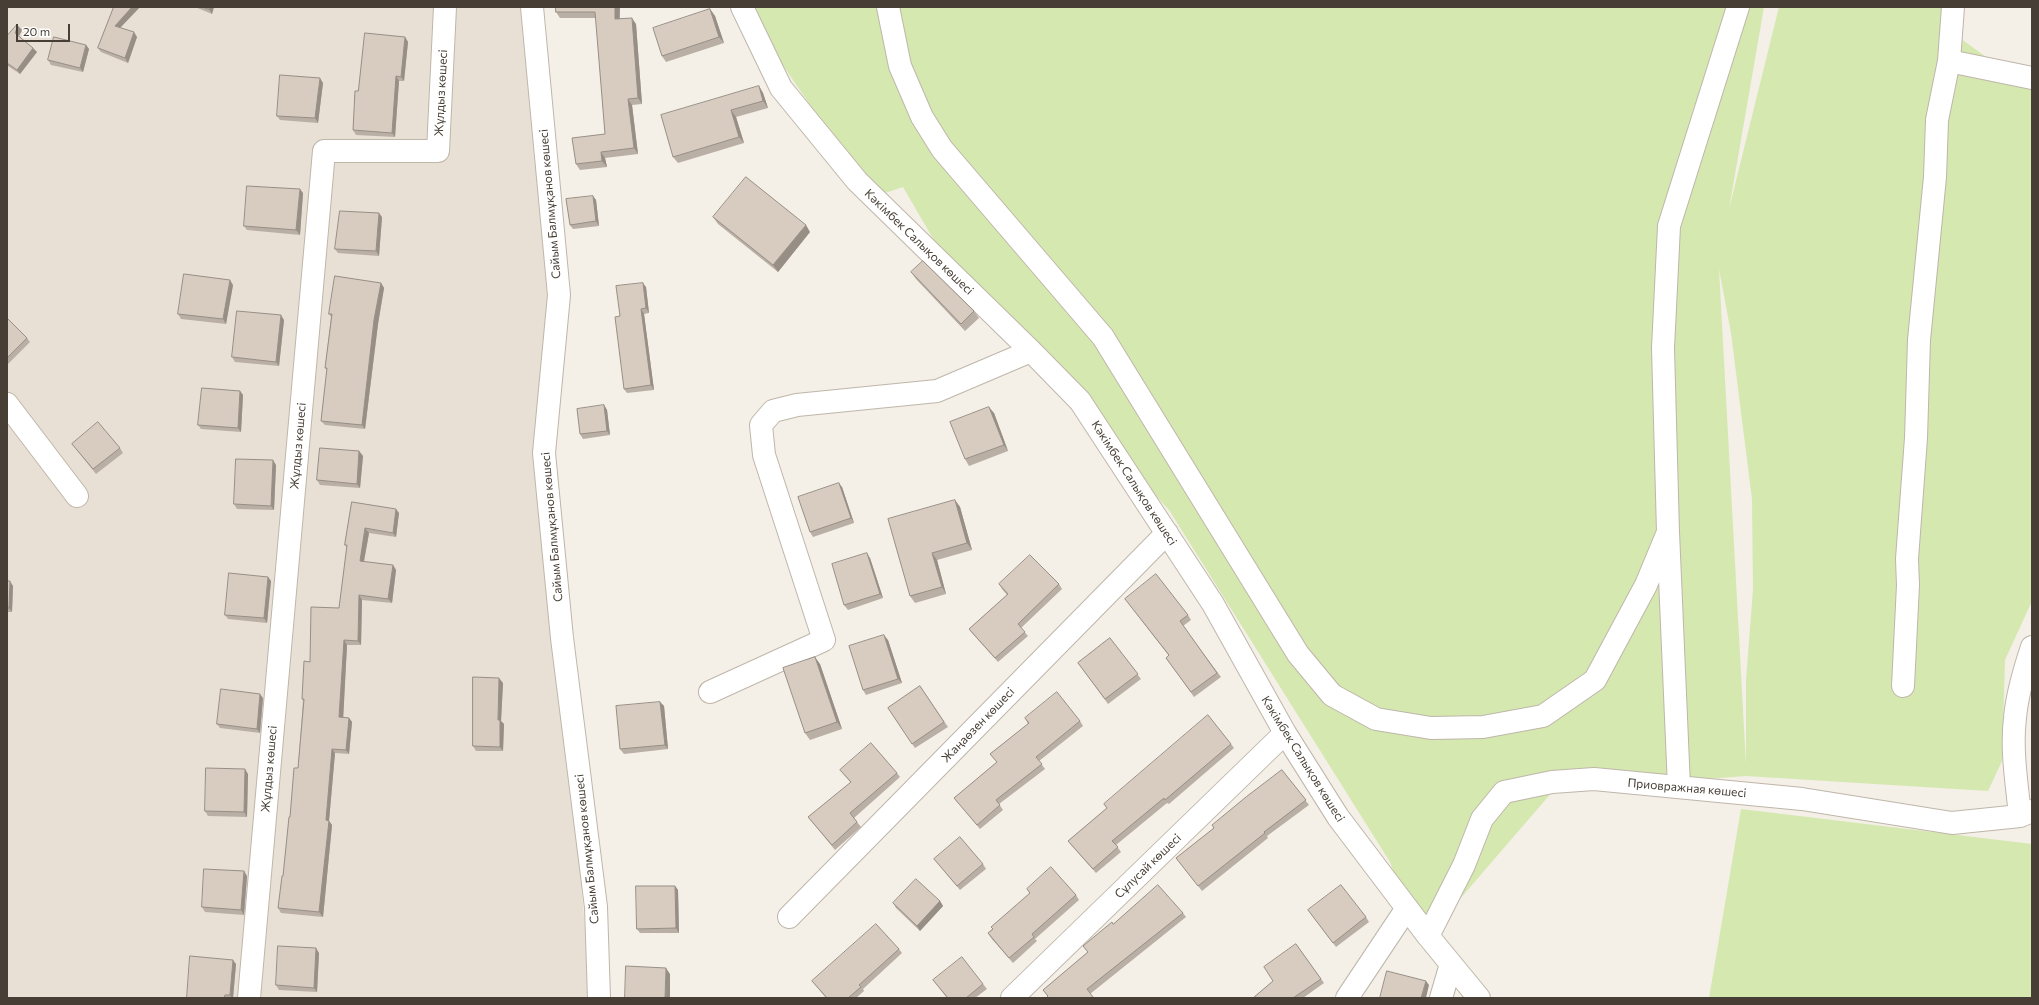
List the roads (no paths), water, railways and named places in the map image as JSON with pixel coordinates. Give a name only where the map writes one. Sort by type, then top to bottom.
[{"type":"street","name":"Жұлдыз көшесі","points":[[249,998],[324,151],[438,151],[445,7]]},
{"type":"street","name":"Сайым Балмұқанов көшесі","points":[[532,7],[559,295],[544,453],[562,638],[596,907],[599,998]]},
{"type":"street","name":"Кәкімбек Салықов көшесі","points":[[742,7],[781,88],[857,181],[1031,350],[1080,401],[1213,604],[1285,733],[1338,817],[1428,936],[1479,998]]},
{"type":"street","points":[[888,7],[900,66],[922,117],[942,149],[1103,337],[1298,654],[1332,695],[1376,719],[1431,728],[1483,727],[1543,716],[1595,680],[1646,585],[1668,532]]},
{"type":"street","points":[[1679,787],[1668,532],[1663,348],[1669,226],[1738,7]]},
{"type":"street","points":[[1903,686],[1908,585],[1907,559],[1916,438],[1919,340],[1935,176],[1937,120],[1949,61],[1953,7]]},
{"type":"street","points":[[1949,61],[2032,78]]},
{"type":"street","points":[[710,692],[824,640],[764,455],[761,426],[773,411],[797,405],[937,391],[1031,350]]},
{"type":"street","points":[[7,404],[77,496]]},
{"type":"street","name":"Жаңаөзен көшесі","points":[[789,917],[1167,533]]},
{"type":"street","points":[[2026,814],[2014,740],[2014,720],[2017,698],[2032,647]]},
{"type":"street","name":"Сұлусай көшесі","points":[[1012,998],[1285,733]]},
{"type":"street","name":"Приовражная көшесі","points":[[1428,936],[1464,865],[1482,819],[1504,792],[1552,782],[1594,779],[1802,799],[1952,823],[2026,814]]},
{"type":"street","points":[[1347,998],[1407,908]]},
{"type":"street","points":[[1441,998],[1451,964]]}]
